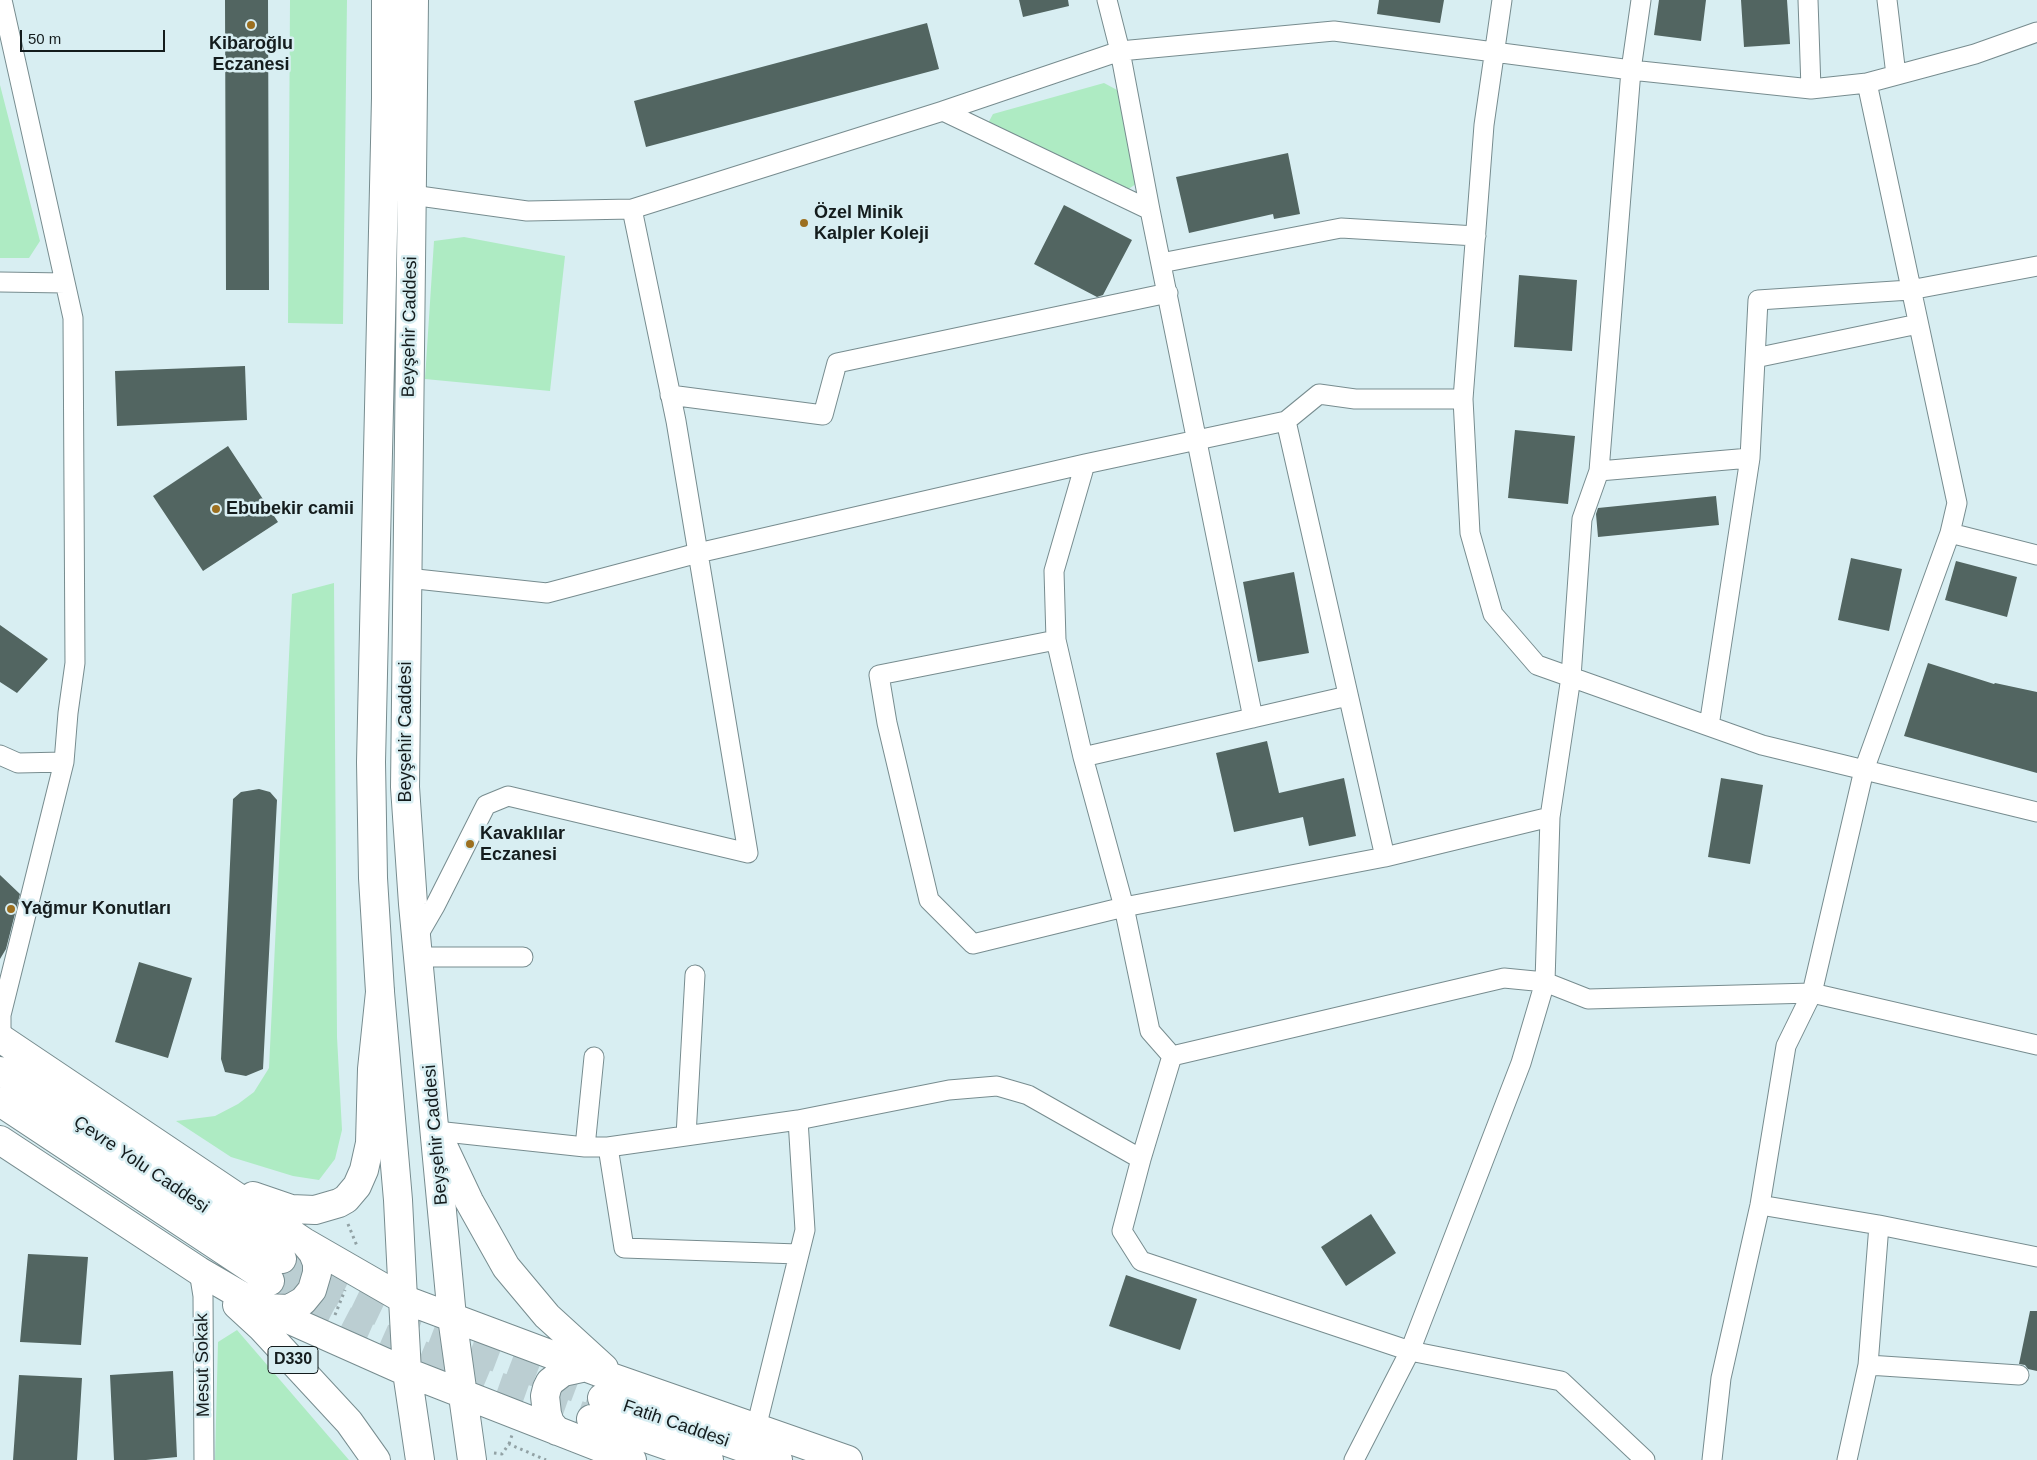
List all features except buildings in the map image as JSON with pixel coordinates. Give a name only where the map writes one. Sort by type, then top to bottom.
[{"type":"main road","name":"Beyşehir Caddesi","points":[[386,0],[386,108],[371,762],[374,878],[380,992],[398,1200],[407,1372],[420,1460]]},
{"type":"main road","name":"Beyşehir Caddesi","points":[[414,0],[405,787],[452,1317],[472,1460]]},
{"type":"main road","points":[[187,1162],[256,1198],[291,1209],[316,1210],[346,1199],[357,1186],[364,1170],[370,1143],[372,1068],[380,992]]},
{"type":"main road","points":[[0,1038],[304,1242],[352,1271],[403,1299],[586,1367],[602,1398]]},
{"type":"main road","name":"Çevre Yolu Caddesi","points":[[0,1070],[276,1270],[0,1102]]},
{"type":"main road","points":[[436,1131],[469,1201],[506,1268],[547,1316],[602,1398],[756,1428],[848,1460]]},
{"type":"main road","name":"D330","points":[[0,1140],[198,1271],[262,1328],[349,1422],[376,1460]]},
{"type":"main road","points":[[398,1200],[404,1207],[417,1215],[428,1214],[436,1209],[442,1199]]},
{"type":"main road","points":[[261,1307],[278,1310],[289,1309],[297,1306],[308,1296],[316,1282],[317,1263],[313,1253],[304,1242]]},
{"type":"main road","points":[[198,1271],[261,1307],[326,1337],[463,1395],[632,1460]]},
{"type":"main road","points":[[557,1431],[550,1423],[547,1414],[545,1396],[547,1388],[550,1382],[563,1372],[586,1367]]},
{"type":"main road","name":"Fatih Caddesi","points":[[602,1398],[709,1460]]},
{"type":"main road","name":"Fatih Caddesi","points":[[602,1398],[778,1460]]},
{"type":"street","points":[[0,1038],[1,1015],[64,762],[75,663],[73,318],[2,0]]},
{"type":"street","points":[[1107,0],[1120,51],[1150,210],[1253,718]]},
{"type":"street","points":[[1502,0],[1484,125],[1463,399],[1470,533],[1493,614],[1537,665],[1762,745],[2037,812]]},
{"type":"street","points":[[1354,1460],[1410,1352],[1521,1063],[1545,982],[1550,817],[1571,677],[1582,519],[1599,471],[1631,70],[1641,0]]},
{"type":"street","points":[[1808,0],[1811,89]]},
{"type":"street","points":[[1886,0],[1896,75]]},
{"type":"street","points":[[412,195],[527,212],[632,209],[943,111],[1120,51],[1334,31],[1631,70],[1811,89],[1867,83],[1975,54],[2037,32]]},
{"type":"street","points":[[1712,1460],[1721,1378],[1760,1205],[1786,1046],[1812,993],[1864,770],[1950,533],[1957,503],[1867,83]]},
{"type":"street","points":[[943,111],[1150,210]]},
{"type":"street","points":[[523,957],[418,947],[435,906],[486,806],[508,796],[748,853],[670,395],[632,209]]},
{"type":"street","points":[[1161,263],[1341,228],[1476,236]]},
{"type":"street","points":[[1709,726],[1750,458],[1758,300],[1910,290],[2037,266]]},
{"type":"street","points":[[0,282],[65,283]]},
{"type":"street","points":[[670,395],[823,415],[837,363],[1168,293]]},
{"type":"street","points":[[1755,358],[1918,324]]},
{"type":"street","points":[[407,578],[547,593],[698,553],[1085,464],[1286,421],[1319,394],[1355,399],[1463,399]]},
{"type":"street","points":[[1286,421],[1385,857]]},
{"type":"street","points":[[1599,471],[1750,458]]},
{"type":"street","points":[[1085,464],[1054,571],[1056,640],[1083,757],[1124,906],[1150,1031],[1172,1056]]},
{"type":"street","points":[[1950,533],[2037,555]]},
{"type":"street","points":[[1056,640],[879,675],[887,723],[929,900],[973,944],[1124,906],[1385,857],[1550,817]]},
{"type":"street","points":[[1083,757],[1339,698],[1349,698]]},
{"type":"street","points":[[0,755],[18,763],[64,762]]},
{"type":"street","points":[[686,1136],[695,975]]},
{"type":"street","points":[[1172,1056],[1504,978],[1545,982],[1588,999],[1812,993],[2037,1045]]},
{"type":"street","points":[[1172,1056],[1141,1159],[1122,1231],[1141,1261],[1410,1352],[1560,1381],[1645,1460]]},
{"type":"street","points":[[585,1147],[594,1057]]},
{"type":"street","points":[[436,1131],[585,1147],[608,1147],[798,1120],[950,1090],[997,1086],[1028,1095],[1141,1159]]},
{"type":"street","points":[[756,1428],[805,1230],[798,1120]]},
{"type":"street","points":[[608,1147],[624,1248],[798,1254]]},
{"type":"street","points":[[1760,1205],[1879,1225],[2037,1257]]},
{"type":"street","points":[[1847,1460],[1868,1365],[1879,1225]]},
{"type":"street","name":"Mesut Sokak","points":[[198,1271],[203,1296],[204,1460]]},
{"type":"street","points":[[1868,1365],[2019,1375]]},
{"type":"path","points":[[326,1337],[352,1271],[361,1255],[339,1203]]},
{"type":"green space","points":[[290,0],[347,0],[343,324],[288,323]]},
{"type":"green space","points":[[1104,83],[1119,91],[1136,184],[1124,192],[987,125],[993,114]]},
{"type":"green space","points":[[0,85],[40,241],[29,258],[0,258]]},
{"type":"green space","points":[[464,237],[565,256],[550,391],[425,379],[434,241]]},
{"type":"green space","points":[[334,583],[337,1037],[342,1130],[335,1159],[319,1180],[293,1176],[231,1157],[176,1121],[215,1116],[238,1104],[254,1092],[269,1068],[292,594]]},
{"type":"green space","points":[[237,1330],[349,1460],[215,1460],[218,1342]]},
{"type":"tunnel","points":[[282,1259],[325,1286],[394,1319],[602,1398]]},
{"type":"tunnel","points":[[270,1281],[352,1324],[420,1354],[495,1385],[591,1419]]},
{"type":"place","name":"Kibaroğlu Eczanesi","points":[[251,25]]},
{"type":"place","name":"Özel Minik Kalpler Koleji","points":[[804,223]]},
{"type":"place","name":"Ebubekir camii","points":[[216,509]]},
{"type":"place","name":"Kavaklılar Eczanesi","points":[[470,844]]},
{"type":"place","name":"Yağmur Konutları","points":[[11,909]]}]
